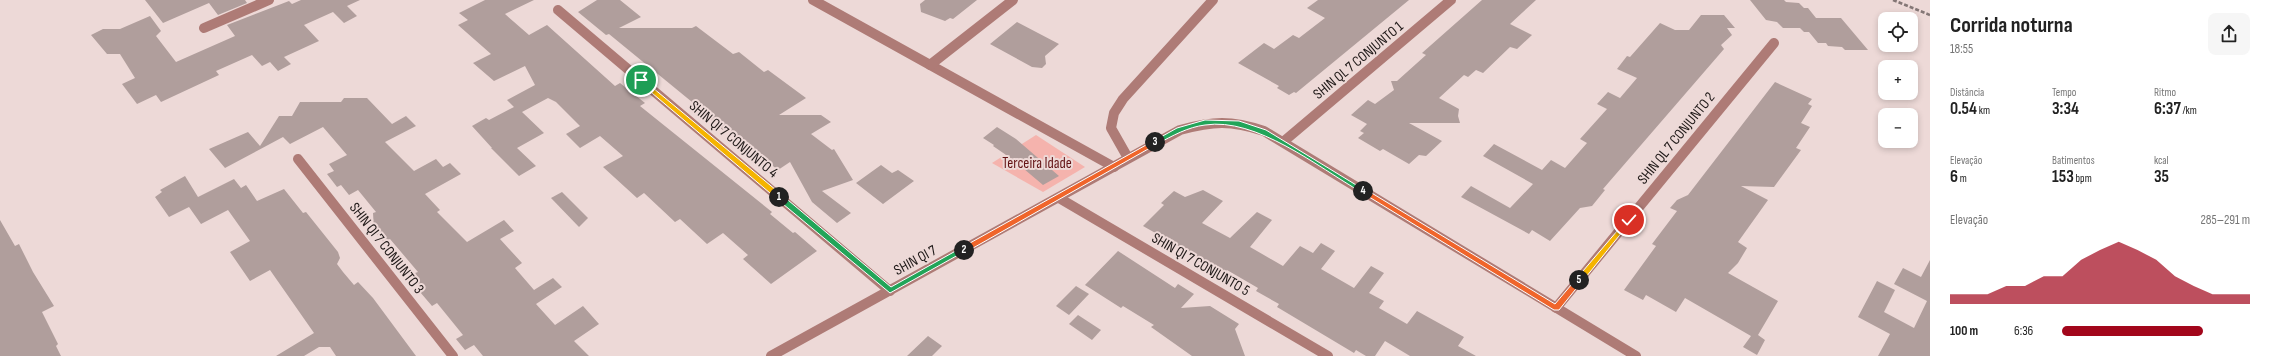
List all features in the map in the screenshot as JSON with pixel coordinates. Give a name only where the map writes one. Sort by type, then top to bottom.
[{"type":"street","points":[[204,28],[269,0]]},
{"type":"street","points":[[813,0],[1114,166]]},
{"type":"street","points":[[930,65],[1014,0]]},
{"type":"street","points":[[1128,158],[1111,128],[1114,113],[1123,99],[1213,0]]},
{"type":"street","name":"SHIN QL 7 CONJUNTO 1","points":[[1283,142],[1451,0]]},
{"type":"street","name":"SHIN QI 7 CONJUNTO 4","points":[[558,10],[890,290]]},
{"type":"street","name":"SHIN QL 7 CONJUNTO 2","points":[[1556,308],[1774,43]]},
{"type":"street","name":"SHIN QI 7","points":[[771,356],[1180,130],[1211,122],[1227,122],[1250,126],[1283,142],[1636,356]]},
{"type":"street","name":"SHIN QI 7 CONJUNTO 3","points":[[298,159],[453,356]]},
{"type":"street","name":"SHIN QI 7 CONJUNTO 5","points":[[1059,198],[1328,356]]},
{"type":"path","points":[[1893,0],[1930,15]]},
{"type":"green space","name":"Terceira Idade","points":[[1036,135],[1085,167],[1043,192],[992,163]]},
{"type":"building","points":[[145,0],[245,0],[247,3],[218,15],[209,3],[163,23]]},
{"type":"building","points":[[301,0],[360,0],[347,6],[357,16],[344,23],[333,12],[304,25],[319,41],[284,57],[291,64],[278,71],[270,62],[262,66],[252,55],[216,71],[219,75],[161,102],[156,95],[137,104],[122,84],[135,78],[120,54],[107,54],[91,35],[103,29],[120,29],[150,16],[161,31],[156,36],[176,62],[235,36],[227,25],[289,1],[292,4]]},
{"type":"building","points":[[485,0],[534,0],[505,14],[529,35],[547,25],[615,86],[620,83],[645,103],[640,106],[772,212],[770,214],[793,233],[795,232],[817,251],[771,284],[743,259],[748,255],[723,233],[707,244],[680,219],[675,222],[644,193],[637,198],[603,167],[623,156],[600,136],[580,148],[566,134],[580,126],[556,102],[548,98],[522,112],[544,133],[517,148],[536,166],[519,176],[491,148],[472,126],[486,118],[489,120],[514,107],[507,100],[535,85],[525,66],[494,81],[473,63],[491,54],[458,25],[468,20],[459,13]]},
{"type":"building","points":[[597,0],[620,0],[641,17],[619,28],[692,28],[696,26],[733,54],[739,52],[764,72],[768,70],[806,98],[779,115],[821,115],[831,122],[811,134],[832,150],[834,149],[853,180],[822,191],[851,213],[837,223],[812,202],[790,162],[778,170],[727,129],[724,131],[701,112],[703,111],[609,34],[606,35],[578,12]]},
{"type":"building","points":[[925,0],[977,0],[953,19],[950,18],[945,21],[921,12],[920,4]]},
{"type":"building","points":[[1318,0],[1409,0],[1296,93],[1294,92],[1289,95],[1277,88],[1279,86],[1238,63],[1264,43],[1274,49],[1293,35],[1299,38],[1325,18],[1307,8]]},
{"type":"building","points":[[1482,0],[1536,0],[1510,24],[1532,35],[1517,49],[1510,47],[1483,73],[1476,70],[1468,77],[1464,75],[1439,98],[1459,109],[1458,116],[1460,123],[1409,123],[1442,141],[1426,156],[1419,155],[1409,164],[1383,149],[1380,151],[1358,138],[1364,133],[1360,131],[1367,124],[1351,115],[1368,100],[1375,104],[1394,90],[1391,81],[1397,81],[1426,55],[1422,53]]},
{"type":"building","points":[[1750,0],[1784,0],[1786,2],[1799,3],[1804,8],[1808,8],[1816,18],[1841,18],[1868,50],[1845,50],[1842,47],[1828,46],[1826,43],[1818,43],[1809,32],[1804,32],[1800,28],[1783,28],[1777,22],[1766,20]]},
{"type":"building","points":[[1701,15],[1724,15],[1735,28],[1727,28],[1732,35],[1721,45],[1724,49],[1603,189],[1605,190],[1592,206],[1580,208],[1550,241],[1532,230],[1529,234],[1461,197],[1471,186],[1510,208],[1533,184],[1483,156],[1494,144],[1542,170],[1551,160],[1565,168],[1587,143],[1580,139],[1607,109],[1597,104],[1608,92],[1620,98],[1637,78],[1617,69],[1627,56],[1630,57],[1660,23],[1675,30],[1689,30]]},
{"type":"building","points":[[1017,22],[1059,44],[1045,56],[1046,64],[1042,68],[1032,67],[990,44]]},
{"type":"building","points":[[1775,82],[1812,99],[1808,104],[1812,106],[1801,123],[1810,127],[1796,148],[1801,150],[1774,187],[1741,186],[1768,200],[1738,242],[1747,248],[1738,263],[1728,273],[1778,301],[1758,335],[1765,340],[1757,355],[1743,347],[1751,336],[1685,298],[1676,312],[1646,295],[1643,300],[1624,290],[1656,246],[1652,244],[1677,211],[1670,208],[1677,200],[1688,195]]},
{"type":"building","points":[[344,98],[367,98],[392,124],[406,116],[416,126],[385,142],[414,171],[436,159],[443,167],[450,163],[461,174],[425,194],[440,210],[437,212],[467,242],[504,220],[514,231],[500,239],[522,263],[515,268],[534,290],[553,278],[562,287],[536,304],[555,325],[583,306],[599,324],[574,341],[589,356],[483,356],[474,345],[465,350],[456,339],[463,335],[437,303],[432,306],[420,292],[423,290],[415,280],[418,278],[415,273],[418,272],[390,239],[383,242],[374,230],[373,213],[376,212],[358,190],[349,195],[341,185],[337,187],[327,174],[334,171],[329,164],[347,155],[323,127],[290,144],[283,137],[225,168],[209,149],[248,132],[260,146],[279,116],[292,116],[300,102],[341,102]]},
{"type":"building","points":[[997,127],[1016,139],[1059,176],[1043,185],[1012,159],[983,138]]},
{"type":"building","points":[[881,165],[892,173],[898,170],[914,181],[883,204],[856,183]]},
{"type":"building","points":[[185,176],[198,197],[234,179],[241,188],[246,185],[257,201],[284,189],[303,213],[306,212],[338,252],[340,258],[337,264],[343,272],[354,285],[358,282],[373,298],[416,356],[336,356],[330,347],[319,347],[304,356],[276,356],[314,333],[270,270],[250,281],[230,252],[250,241],[228,210],[201,224],[189,207],[169,217],[155,197],[162,192],[160,190]]},
{"type":"building","points":[[1203,190],[1223,201],[1202,223],[1230,238],[1257,212],[1272,220],[1250,247],[1283,266],[1300,246],[1313,253],[1321,243],[1335,251],[1321,269],[1354,288],[1371,266],[1384,273],[1369,293],[1384,301],[1379,308],[1407,324],[1417,311],[1464,337],[1458,346],[1476,356],[1410,356],[1385,341],[1375,356],[1366,356],[1356,350],[1354,353],[1277,307],[1279,304],[1256,291],[1258,288],[1227,270],[1222,275],[1208,267],[1210,264],[1143,226],[1164,205],[1161,203],[1174,191],[1185,197]]},
{"type":"building","points":[[562,192],[588,218],[579,227],[551,198]]},
{"type":"building","points":[[0,220],[15,246],[19,244],[33,272],[54,306],[42,312],[58,344],[56,346],[61,356],[0,356]]},
{"type":"building","points":[[1118,251],[1175,288],[1178,284],[1194,294],[1181,308],[1210,306],[1239,324],[1235,329],[1245,356],[1192,356],[1151,327],[1154,325],[1123,306],[1121,308],[1085,285]]},
{"type":"building","points":[[1930,260],[1930,356],[1878,356],[1890,334],[1858,317],[1877,281],[1895,290],[1884,312],[1914,328],[1927,301],[1894,284],[1903,268],[1921,277]]},
{"type":"building","points":[[1076,286],[1089,294],[1069,315],[1056,306]]},
{"type":"building","points":[[1078,315],[1101,330],[1092,340],[1069,324]]},
{"type":"building","points":[[928,336],[942,346],[932,356],[907,356]]},
{"type":"route","points":[[641,80],[890,290],[1059,198],[1155,142],[1180,130],[1205,123],[1239,123],[1264,131],[1556,308],[1629,220]]}]
